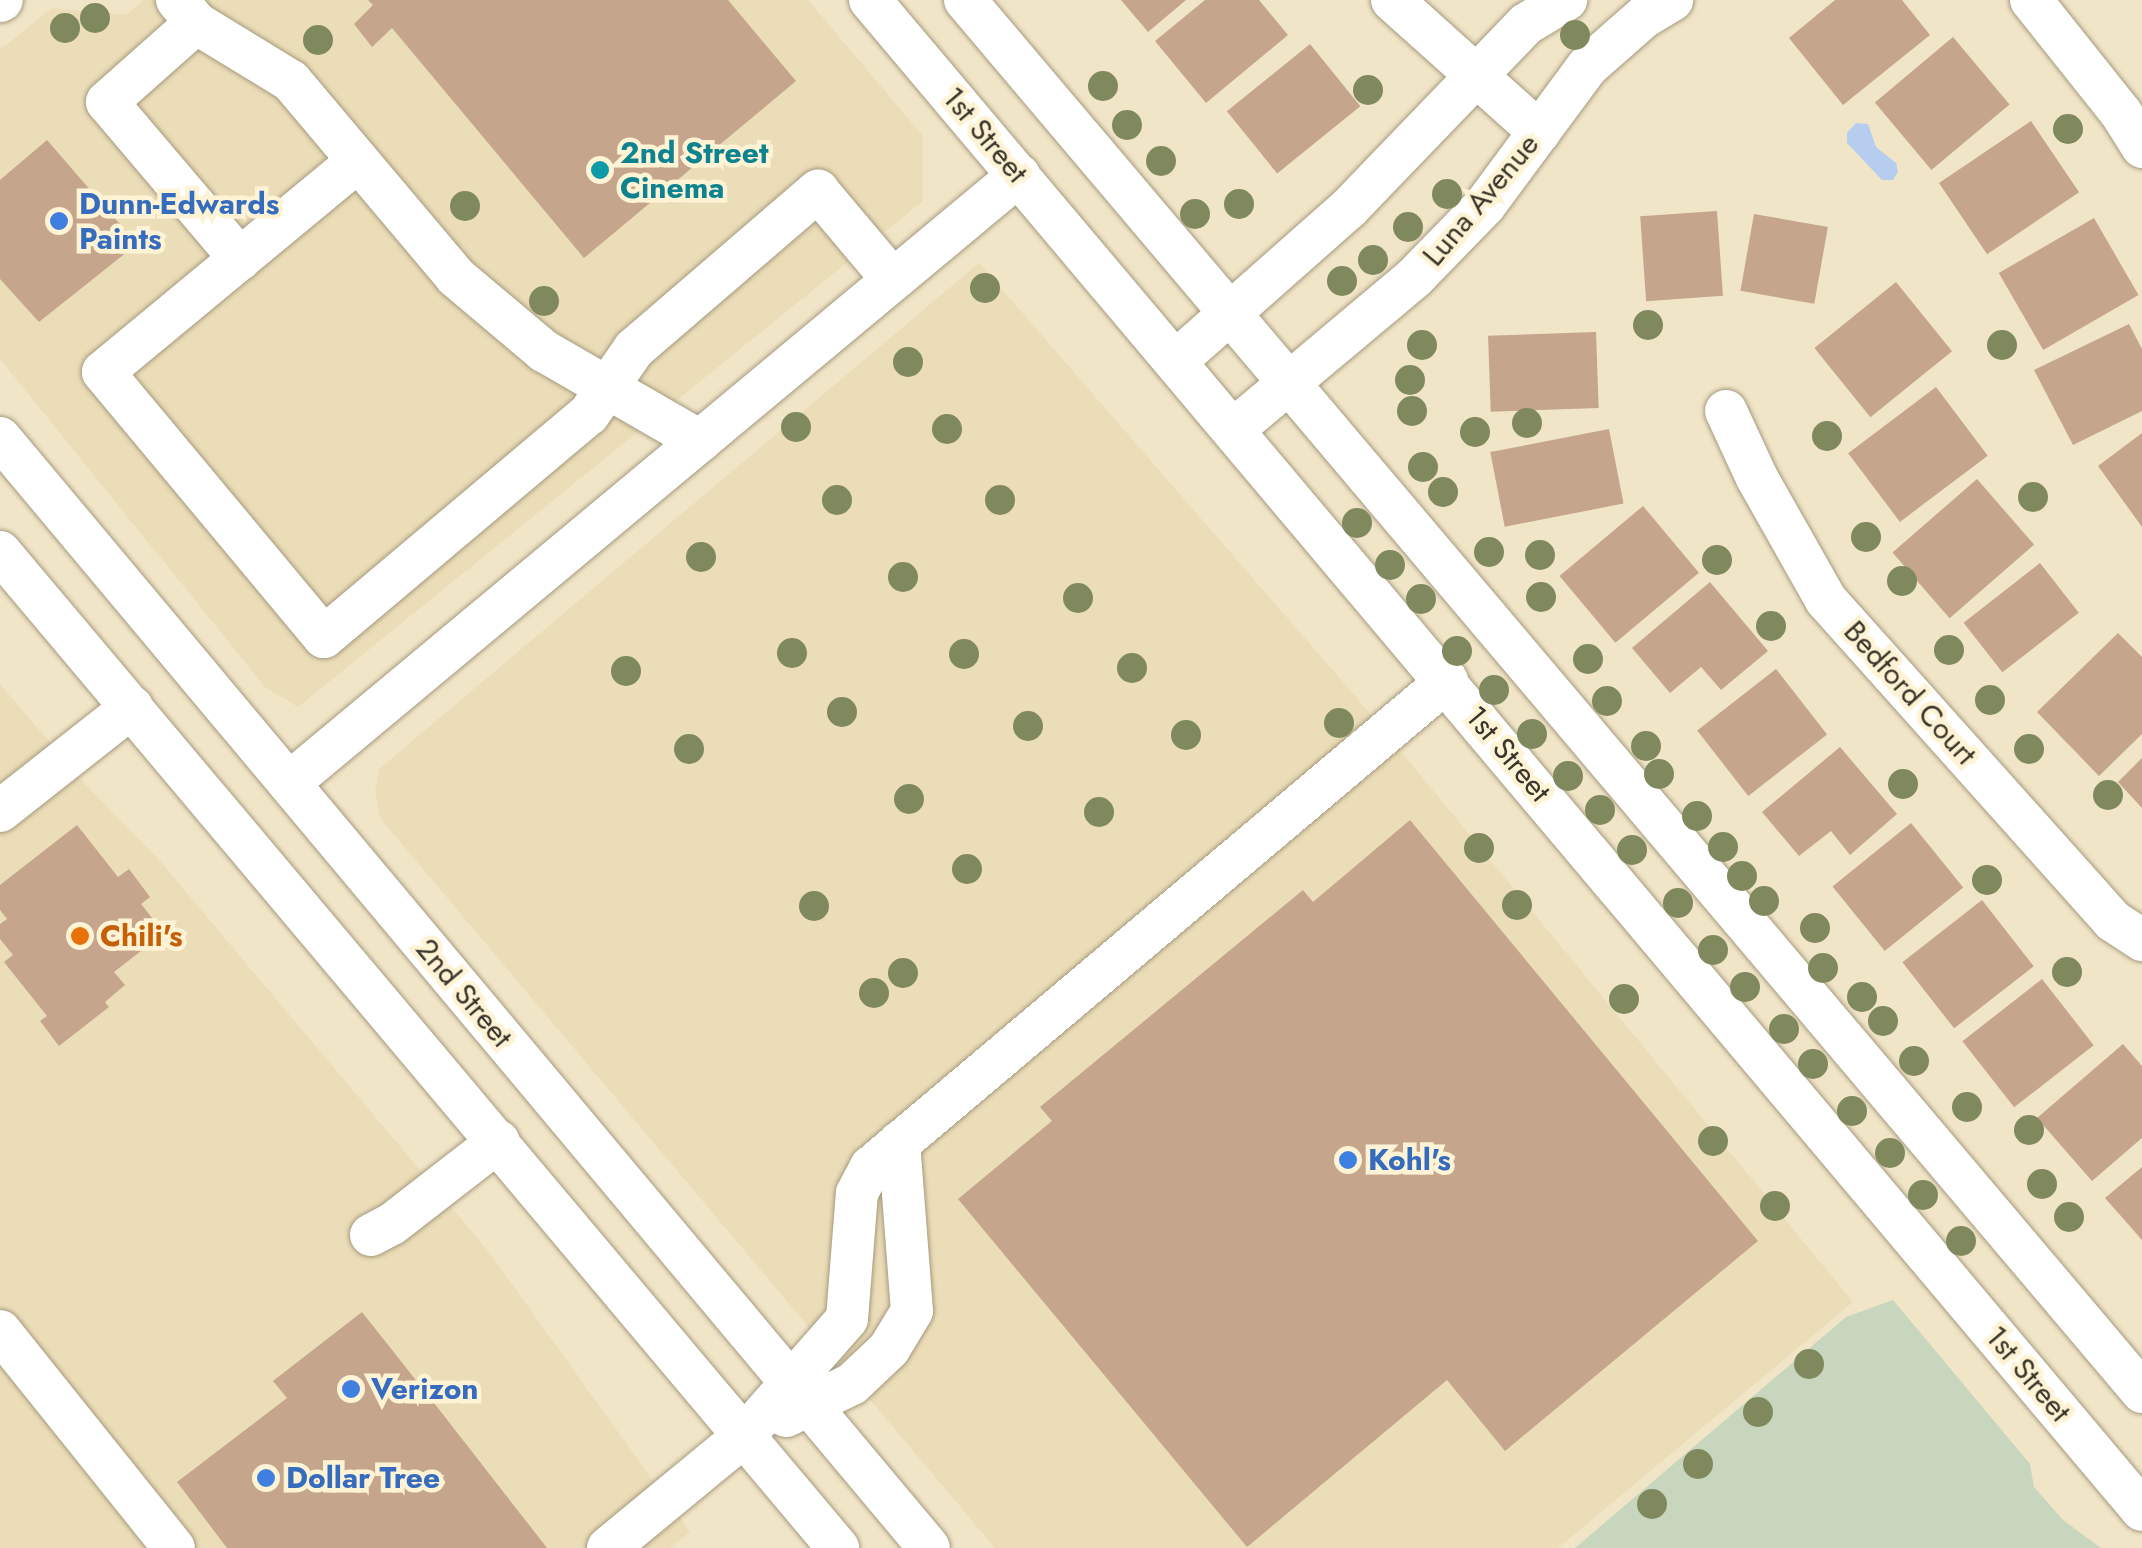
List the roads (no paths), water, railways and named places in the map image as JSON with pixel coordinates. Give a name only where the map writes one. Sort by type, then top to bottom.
[{"type":"street","name":"1st Street","points":[[870,0],[2142,1510]]},
{"type":"street","points":[[965,0],[2142,1392]]},
{"type":"street","points":[[1392,0],[1539,132]]},
{"type":"street","points":[[1176,361],[1349,208],[1526,24],[1566,0]]},
{"type":"street","name":"Luna Avenue","points":[[1234,430],[1415,277],[1485,205],[1588,67],[1644,16],[1672,0]]},
{"type":"street","points":[[2031,0],[2121,112],[2142,147]]},
{"type":"street","points":[[240,258],[107,102],[187,12],[291,81],[456,277],[544,351],[700,440]]},
{"type":"street","points":[[358,161],[103,372],[324,637],[590,414],[634,349],[818,191],[893,280]]},
{"type":"street","points":[[289,783],[1019,175]]},
{"type":"street","name":"Bedford Court","points":[[1726,411],[1758,478],[1826,600],[2113,921],[2142,940]]},
{"type":"street","name":"2nd Street","points":[[0,438],[929,1548]]},
{"type":"street","points":[[0,552],[838,1548]]},
{"type":"street","points":[[608,1548],[798,1393],[847,1319],[857,1193],[870,1167],[1447,681]]},
{"type":"street","points":[[0,812],[132,707]]},
{"type":"street","points":[[371,1235],[392,1224],[499,1141]]},
{"type":"street","points":[[798,1393],[852,1384],[888,1348],[912,1310],[899,1143]]},
{"type":"street","points":[[0,1331],[174,1548]]},
{"type":"water","points":[[1856,123],[1868,124],[1876,147],[1896,163],[1898,172],[1893,180],[1882,180],[1847,143],[1847,133]]},
{"type":"place","name":"2nd Street Cinema","points":[[600,170]]},
{"type":"place","name":"Dunn-Edwards Paints","points":[[59,221]]},
{"type":"place","name":"Chili's","points":[[80,936]]},
{"type":"place","name":"Kohl's","points":[[1348,1160]]},
{"type":"place","name":"Verizon","points":[[351,1389]]},
{"type":"place","name":"Dollar Tree","points":[[266,1478]]}]
